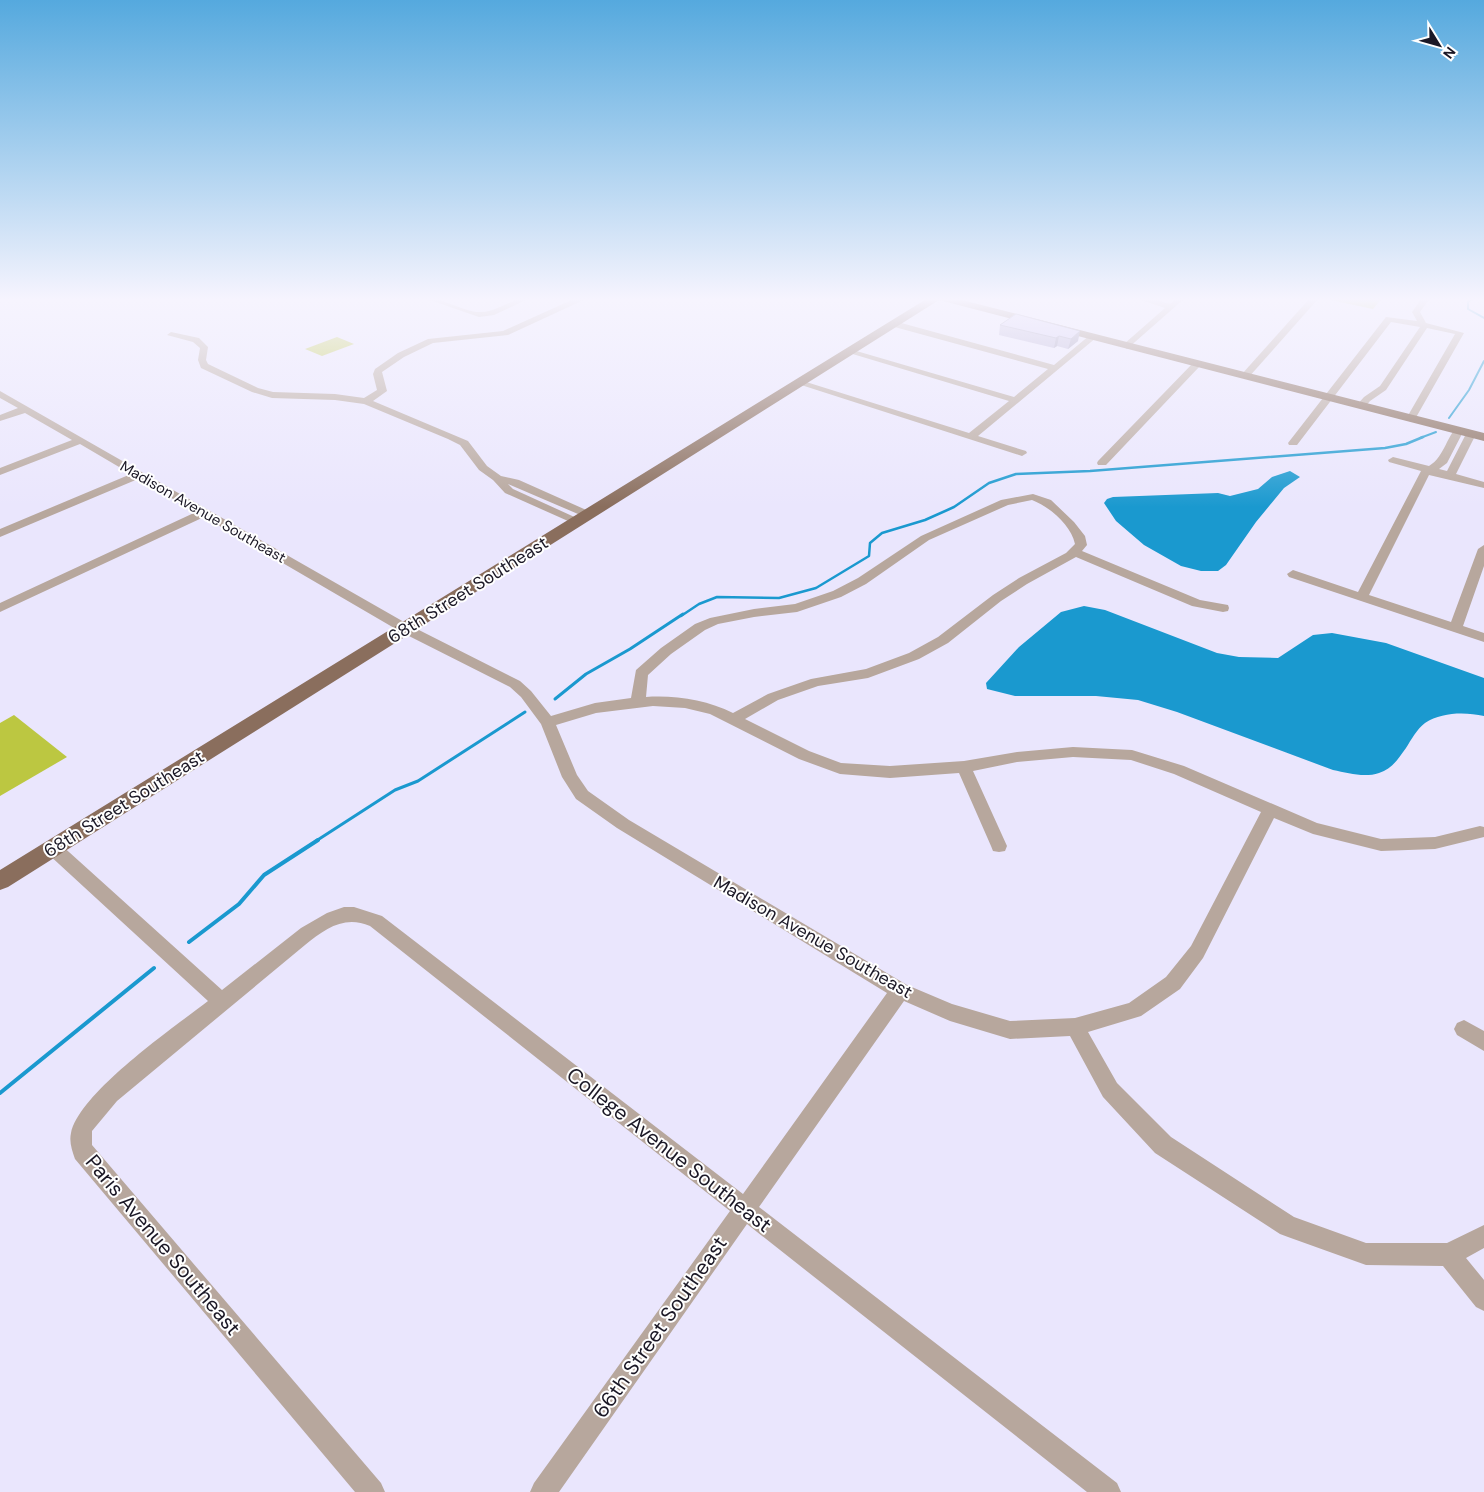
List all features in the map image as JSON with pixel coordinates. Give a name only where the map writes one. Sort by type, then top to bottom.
[{"type":"main road","name":"68th Street Southeast","points":[[0,881],[825,368]]},
{"type":"main road","points":[[1212,368],[1484,437]]},
{"type":"street","points":[[208,368],[260,392],[285,397],[335,396],[366,401],[460,441],[483,468],[497,478],[509,491],[577,522]]},
{"type":"street","points":[[366,401],[382,391],[383,388],[377,375],[378,371],[382,368]]},
{"type":"street","points":[[904,368],[1015,400]]},
{"type":"street","points":[[971,437],[1055,368]]},
{"type":"street","points":[[1102,463],[1194,368]]},
{"type":"street","points":[[1245,376],[1253,368]]},
{"type":"street","points":[[1293,443],[1351,368]]},
{"type":"street","points":[[1362,406],[1367,399],[1383,388],[1397,368]]},
{"type":"street","points":[[1411,418],[1440,368]]},
{"type":"street","points":[[800,383],[1022,453]]},
{"type":"street","name":"Madison Avenue Southeast","points":[[0,394],[406,629],[515,684],[532,700],[548,722],[570,778],[582,796],[623,824],[900,991],[950,1012],[1010,1030],[1075,1027],[1134,1010],[1173,982],[1197,952],[1270,810]]},
{"type":"street","points":[[0,418],[26,409]]},
{"type":"street","points":[[1362,597],[1425,473],[1442,463],[1459,430]]},
{"type":"street","points":[[1450,476],[1471,434]]},
{"type":"street","points":[[0,472],[80,441]]},
{"type":"street","points":[[1393,460],[1484,486]]},
{"type":"street","points":[[0,533],[138,475]]},
{"type":"street","points":[[497,478],[515,482],[589,515]]},
{"type":"street","points":[[638,702],[641,673],[666,651],[700,627],[715,621],[754,612],[797,608],[837,594],[862,581],[926,538],[1005,502],[1025,498],[1039,498],[1057,510],[1079,536],[1082,542],[1075,552],[1023,581],[997,598],[943,640],[914,656],[868,673],[816,682],[773,697],[733,720]]},
{"type":"street","points":[[0,608],[204,513]]},
{"type":"street","points":[[1455,629],[1484,549]]},
{"type":"street","points":[[1075,552],[1197,603],[1224,608]]},
{"type":"street","points":[[1293,574],[1484,638]]},
{"type":"street","points":[[548,722],[595,708],[638,702],[685,703],[714,710],[804,755],[840,768],[890,772],[964,767],[1017,757],[1073,752],[1132,755],[1179,770],[1313,828],[1382,845],[1435,843],[1483,831]]},
{"type":"street","points":[[964,767],[999,846]]},
{"type":"street","points":[[53,848],[221,1001]]},
{"type":"street","name":"College Avenue Southeast","points":[[221,1001],[322,923],[343,914],[364,915],[384,927],[1108,1492]]},
{"type":"street","name":"66th Street Southeast","points":[[543,1492],[900,991]]},
{"type":"street","name":"Paris Avenue Southeast","points":[[221,1001],[119,1085],[97,1106],[82,1128],[80,1143],[84,1151],[372,1492]]},
{"type":"street","points":[[1075,1027],[1110,1090],[1163,1145],[1288,1226],[1366,1254],[1449,1256],[1484,1236]]},
{"type":"street","points":[[1464,1029],[1484,1042]]},
{"type":"street","points":[[1449,1256],[1484,1299]]},
{"type":"green space","points":[[14,715],[67,757],[0,796],[0,723]]},
{"type":"water","points":[[1290,471],[1300,477],[1284,488],[1256,522],[1226,565],[1218,571],[1201,571],[1181,566],[1144,545],[1116,521],[1104,503],[1107,499],[1113,497],[1218,493],[1230,496],[1258,489],[1272,477]]},
{"type":"water","points":[[1084,606],[1105,610],[1217,653],[1239,657],[1278,658],[1313,635],[1332,633],[1386,643],[1484,678],[1484,716],[1454,714],[1432,719],[1419,728],[1391,766],[1379,773],[1362,775],[1333,770],[1177,712],[1138,700],[1096,696],[1015,696],[987,689],[986,683],[1019,647],[1061,612]]},
{"type":"waterway","points":[[1449,418],[1469,390],[1481,368]]},
{"type":"waterway","points":[[1420,438],[1436,432]]},
{"type":"waterway","points":[[681,616],[699,604],[717,597],[779,598],[816,588],[869,556],[870,543],[882,533],[925,520],[954,507],[989,483],[1016,474],[1090,471],[1385,448],[1406,444],[1423,437]]},
{"type":"waterway","points":[[555,699],[586,674],[630,649],[683,614]]},
{"type":"waterway","points":[[316,841],[395,790],[418,781],[525,712]]},
{"type":"waterway","points":[[189,942],[239,904],[264,875],[318,840]]},
{"type":"waterway","points":[[0,1093],[154,968]]}]
